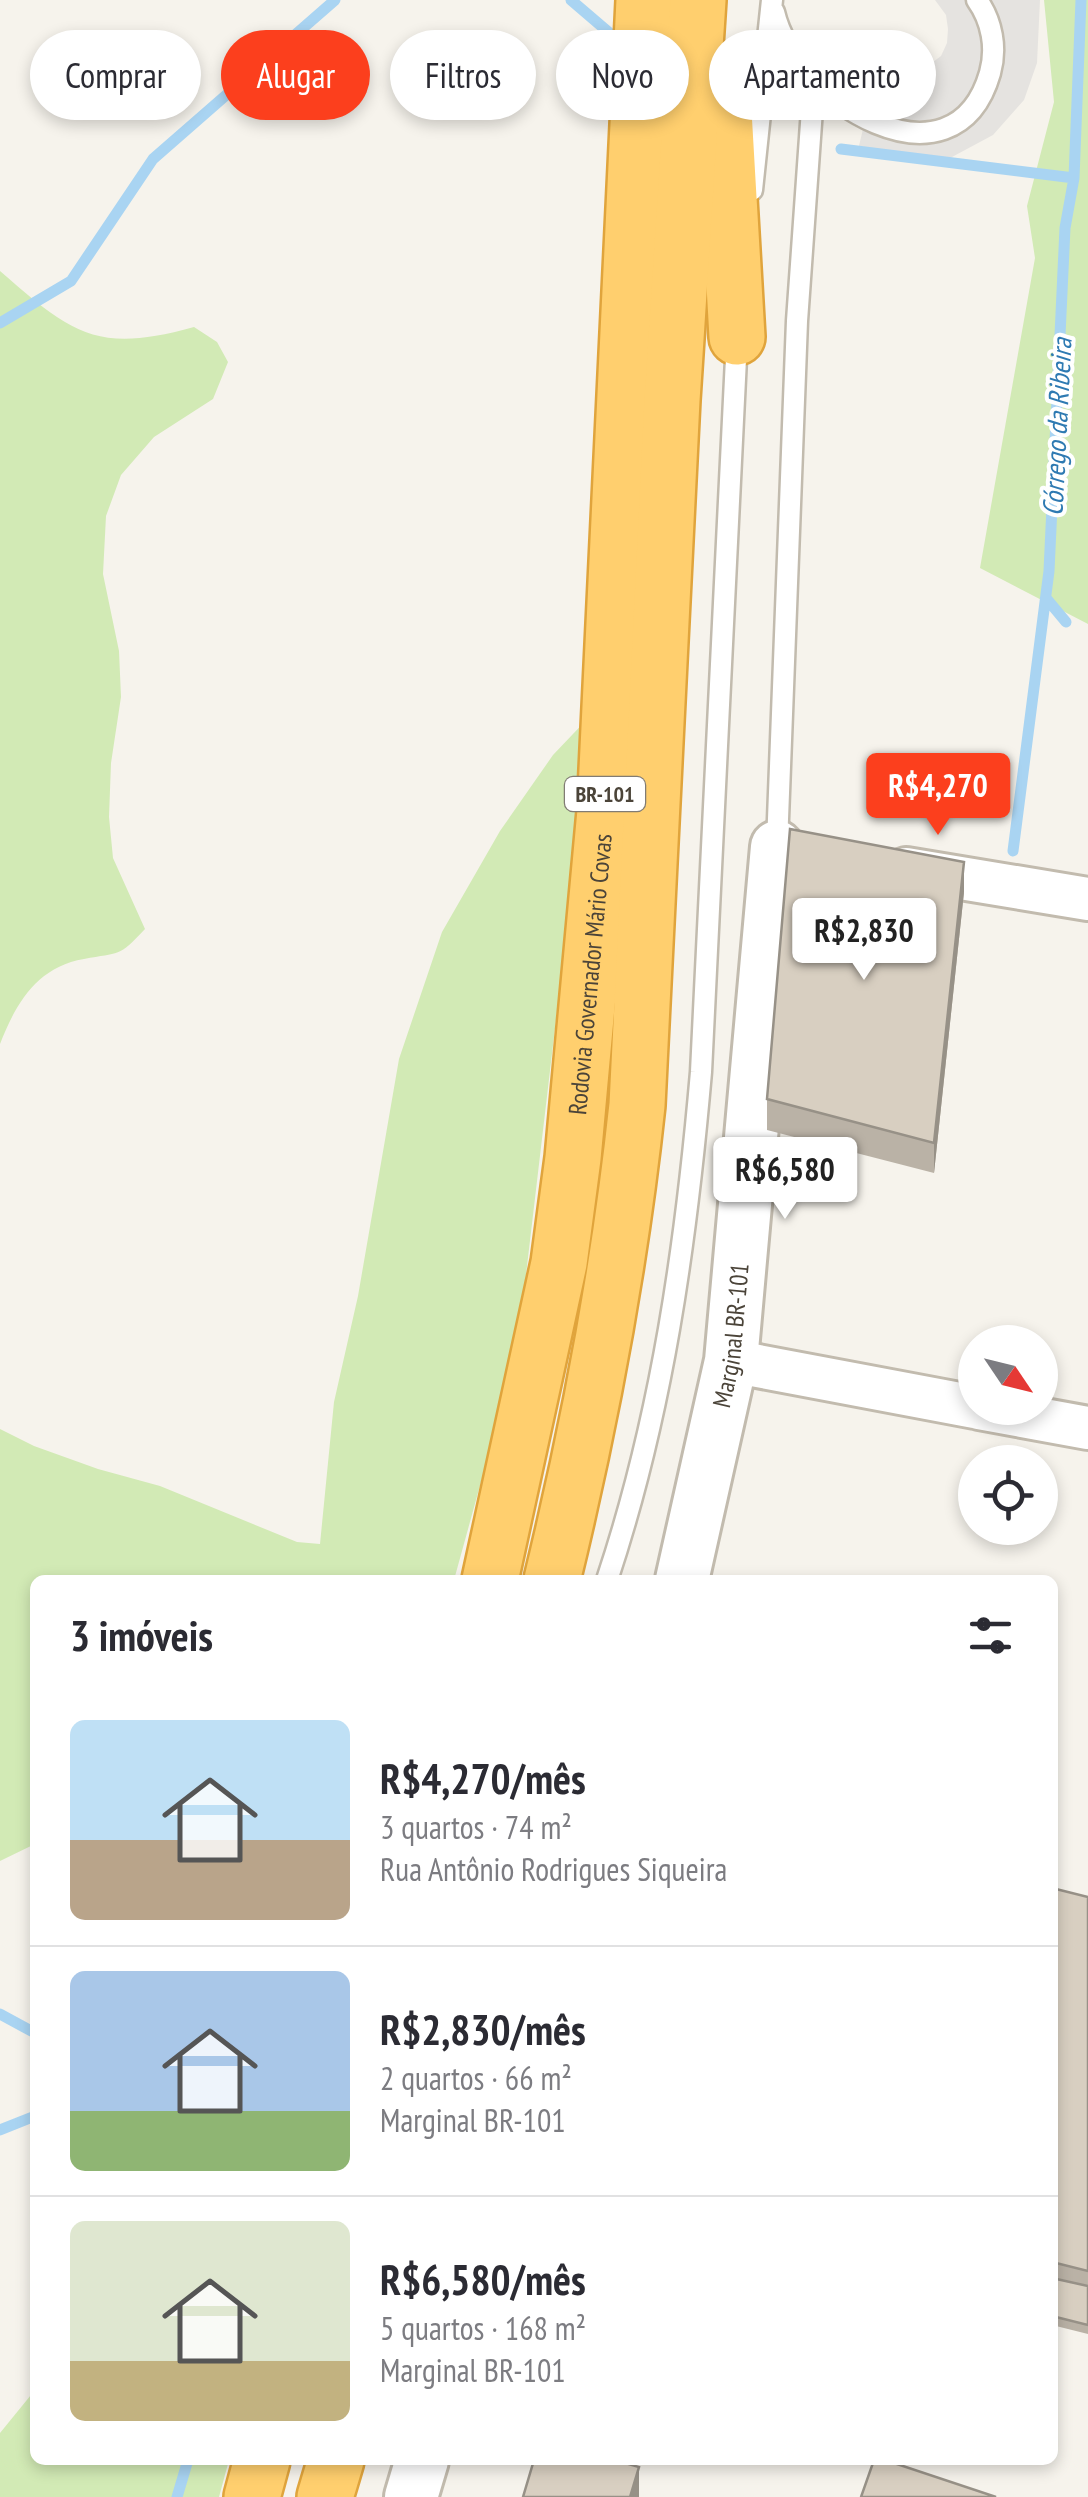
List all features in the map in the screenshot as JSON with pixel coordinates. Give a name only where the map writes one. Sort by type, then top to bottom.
[{"type":"highway","name":"Rodovia Governador Mário Covas","points":[[491,1575],[559,1263],[573,1158],[604,811],[644,0]]},
{"type":"highway","name":"Rodovia Governador Mário Covas","points":[[553,1575],[610,1300],[628,1194],[637,1105],[672,400],[698,0]]},
{"type":"highway","points":[[718,0],[737,337]]},
{"type":"highway","points":[[252,2497],[261,2465]]},
{"type":"highway","points":[[325,2497],[335,2465]]},
{"type":"street","name":"Marginal BR-101","points":[[683,1575],[731,1361],[796,850]]},
{"type":"street","points":[[874,864],[1088,899]]},
{"type":"street","points":[[731,1361],[958,1403]]},
{"type":"street","points":[[1058,1422],[1088,1428]]},
{"type":"street","points":[[411,2497],[421,2465]]},
{"type":"lane","points":[[866,120],[916,133],[951,125],[978,99],[993,64],[989,22],[977,0]]},
{"type":"lane","points":[[608,1575],[641,1466],[663,1368],[692,1171],[701,1072],[737,337],[772,1]]},
{"type":"lane","points":[[772,1],[778,30]]},
{"type":"lane","points":[[796,850],[797,321],[811,120]]},
{"type":"green space","points":[[1044,0],[1088,0],[1088,624],[980,568],[1035,258],[1027,206],[1054,102]]},
{"type":"green space","points":[[0,271],[47,310],[88,333],[133,338],[194,327],[217,342],[228,362],[213,399],[154,437],[121,475],[106,516],[103,574],[119,651],[121,697],[111,763],[109,817],[113,858],[145,929],[118,952],[68,963],[41,979],[21,1001],[0,1044]]},
{"type":"green space","points":[[592,714],[517,1351],[455,1575],[30,1575],[30,1846],[0,1861],[0,1429],[34,1446],[160,1486],[297,1542],[320,1544],[334,1402],[358,1296],[399,1059],[442,932],[500,831],[553,755]]},
{"type":"green space","points":[[30,2396],[30,2465],[228,2465],[219,2497],[0,2497],[0,2433]]},
{"type":"shaded area","points":[[935,0],[1040,0],[1037,63],[1024,100],[993,135],[952,157],[905,162],[858,150],[865,120],[936,120],[936,60],[947,43],[946,15]]},
{"type":"building","points":[[790,829],[964,862],[934,1143],[767,1099]]},
{"type":"building","points":[[1058,1890],[1088,1897],[1088,2271],[1058,2264]]},
{"type":"building","points":[[1058,2279],[1088,2286],[1088,2325],[1058,2318]]},
{"type":"building","points":[[533,2465],[639,2467],[630,2497],[523,2497]]},
{"type":"building","points":[[872,2465],[900,2465],[996,2497],[861,2497]]},
{"type":"waterway","points":[[0,323],[71,281],[153,159],[335,0]]},
{"type":"waterway","points":[[571,0],[606,30]]},
{"type":"waterway","name":"Córrego da Ribeira","points":[[1013,851],[1049,571],[1065,228],[1074,178],[1081,0]]},
{"type":"waterway","points":[[841,149],[1074,178]]},
{"type":"waterway","points":[[1046,598],[1066,622]]},
{"type":"waterway","points":[[0,2014],[30,2030]]},
{"type":"waterway","points":[[0,2130],[30,2118]]},
{"type":"waterway","points":[[177,2497],[187,2465]]}]
